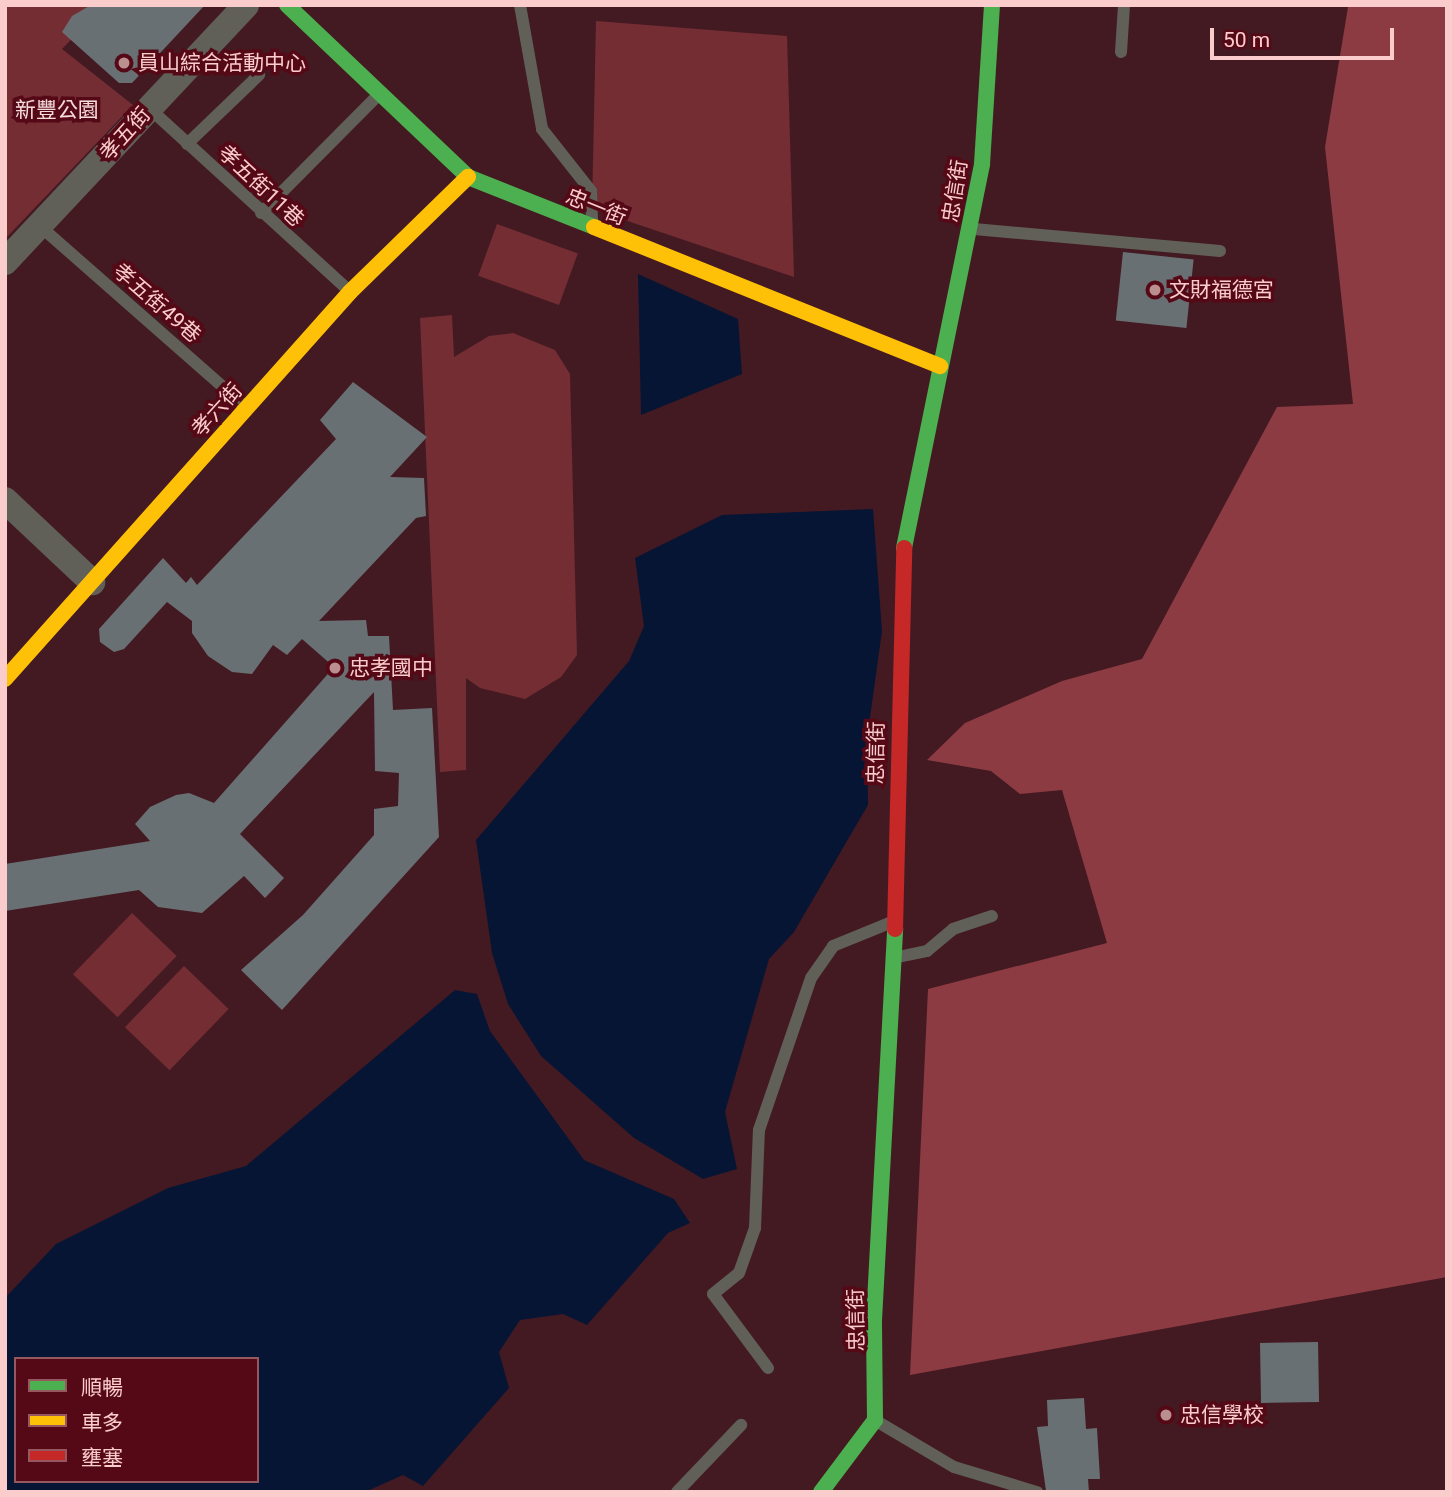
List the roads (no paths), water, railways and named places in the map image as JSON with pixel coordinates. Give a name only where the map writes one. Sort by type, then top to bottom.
[{"type":"street","name":"孝五街","points":[[5,262],[41,227],[148,108],[246,5]]},
{"type":"street","name":"忠一街","points":[[287,5],[468,177],[940,366]]},
{"type":"street","name":"忠信街","points":[[874,1420],[892,958],[896,920],[901,581],[908,506],[982,164],[992,5]]},
{"type":"street","name":"孝六街","points":[[5,679],[350,292],[468,177]]},
{"type":"street","points":[[5,500],[92,582]]},
{"type":"street","points":[[821,1492],[874,1420]]},
{"type":"lane","points":[[520,5],[542,128],[591,191],[592,228]]},
{"type":"lane","points":[[1121,52],[1124,5]]},
{"type":"lane","points":[[187,144],[259,75]]},
{"type":"lane","points":[[261,213],[379,93]]},
{"type":"lane","name":"孝五街11巷","points":[[148,108],[350,292]]},
{"type":"lane","name":"孝五街49巷","points":[[41,227],[247,408]]},
{"type":"lane","points":[[970,229],[1220,251]]},
{"type":"lane","points":[[892,958],[927,951],[953,929],[992,916]]},
{"type":"lane","points":[[768,1368],[713,1294],[739,1273],[755,1228],[759,1130],[811,978],[833,946],[896,920]]},
{"type":"lane","points":[[874,1420],[954,1466],[1037,1492]]},
{"type":"lane","points":[[677,1492],[741,1425]]},
{"type":"water","points":[[638,274],[738,319],[742,374],[641,415]]},
{"type":"water","points":[[873,509],[882,631],[867,739],[868,805],[794,932],[769,959],[725,1112],[737,1169],[703,1179],[634,1138],[541,1056],[508,1004],[492,953],[476,840],[629,661],[644,626],[635,558],[722,515]]},
{"type":"water","points":[[455,990],[477,994],[490,1031],[584,1160],[674,1199],[690,1223],[668,1233],[587,1325],[563,1314],[520,1320],[499,1352],[509,1388],[423,1486],[403,1475],[365,1492],[5,1492],[5,1298],[56,1244],[168,1188],[246,1166]]},
{"type":"place","name":"員山綜合活動中心","points":[[124,63]]},
{"type":"place","name":"文財福德宮","points":[[1155,290]]},
{"type":"place","name":"忠孝國中","points":[[335,668]]},
{"type":"place","name":"忠信學校","points":[[1166,1415]]},
{"type":"park label","name":"新豐公園","points":[[57,110]]}]
